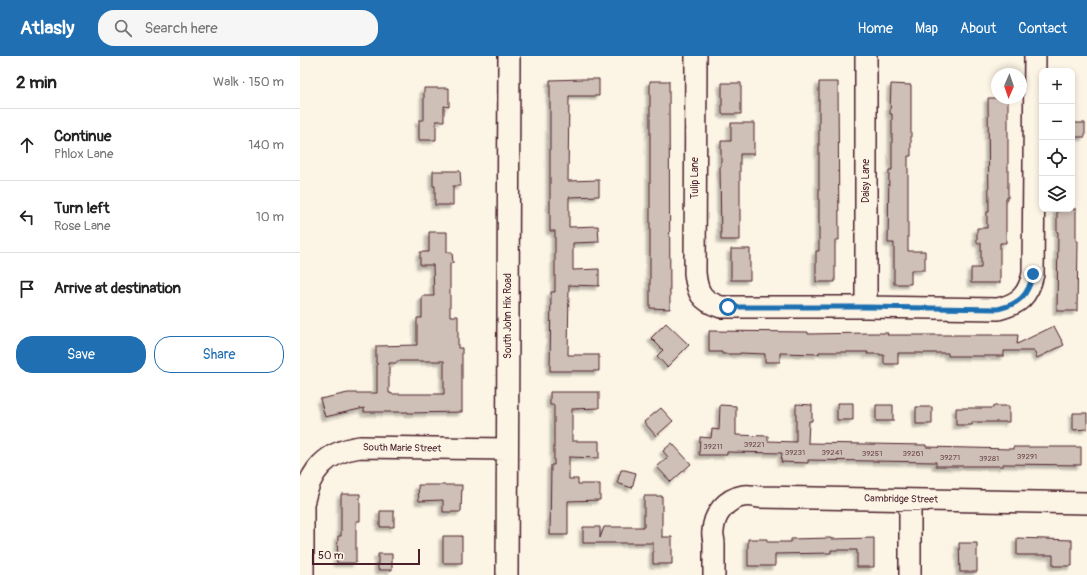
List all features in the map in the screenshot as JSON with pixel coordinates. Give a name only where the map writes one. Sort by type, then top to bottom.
[{"type":"street","name":"South John Hix Road","points":[[507,575],[509,56]]},
{"type":"street","name":"Tulip Lane","points":[[696,56],[695,273],[697,285],[704,298],[710,303],[720,307],[866,307]]},
{"type":"street","name":"Daisy Lane","points":[[866,56],[866,307]]},
{"type":"street","points":[[866,307],[998,309],[1015,304],[1028,291],[1033,274],[1035,56]]},
{"type":"street","name":"South Marie Street","points":[[303,575],[303,504],[305,493],[314,472],[321,464],[338,452],[360,447],[507,449]]},
{"type":"street","name":"Cambridge Street","points":[[714,575],[714,541],[712,532],[714,521],[719,511],[726,504],[736,498],[745,496],[1087,503]]},
{"type":"street","points":[[910,500],[910,575]]},
{"type":"building","points":[[599,79],[599,96],[569,96],[568,181],[599,180],[599,196],[569,197],[569,227],[598,226],[599,242],[573,243],[573,270],[599,269],[599,286],[569,285],[568,355],[599,355],[599,371],[550,371],[551,292],[555,292],[555,231],[550,231],[550,80]]},
{"type":"building","points":[[650,81],[669,81],[670,309],[650,308]]},
{"type":"building","points":[[819,82],[838,82],[839,240],[835,240],[835,282],[816,282],[816,251],[819,251]]},
{"type":"building","points":[[722,83],[741,83],[741,114],[722,114]]},
{"type":"building","points":[[891,84],[911,85],[911,156],[908,156],[908,251],[925,251],[925,270],[911,270],[911,284],[894,284],[894,243],[888,243],[889,170],[892,170],[892,114],[890,114]]},
{"type":"building","points":[[424,88],[449,88],[449,107],[444,106],[444,121],[436,121],[436,140],[419,140],[419,120],[424,120]]},
{"type":"building","points":[[988,98],[991,98],[991,104],[1008,104],[1008,198],[1006,198],[1006,243],[1000,243],[1000,283],[971,283],[971,268],[981,268],[981,243],[977,243],[977,228],[987,228],[987,212],[989,212]]},
{"type":"building","points":[[731,123],[754,123],[754,154],[740,154],[740,240],[721,240],[721,141],[731,141]]},
{"type":"building","points":[[1075,123],[1085,123],[1085,137],[1075,137]]},
{"type":"building","points":[[433,171],[460,171],[461,186],[453,186],[453,205],[435,205]]},
{"type":"building","points":[[1076,209],[1076,241],[1078,241],[1077,311],[1057,311],[1057,212],[1075,212]]},
{"type":"building","points":[[429,232],[447,232],[447,252],[452,252],[453,263],[450,263],[450,316],[458,316],[458,348],[462,348],[462,412],[364,412],[364,408],[325,417],[320,399],[348,393],[377,393],[376,346],[417,345],[417,318],[422,318],[422,296],[434,296],[433,265],[420,265],[420,252],[429,252]],"holes":[[[397,361],[444,361],[444,394],[389,393],[389,363],[397,363]]]},
{"type":"building","points":[[731,249],[750,249],[750,280],[731,280]]},
{"type":"building","points":[[666,323],[689,345],[667,367],[657,356],[663,350],[651,338]]},
{"type":"building","points":[[1054,326],[1064,345],[1037,358],[1034,351],[1004,351],[1004,356],[948,356],[948,353],[898,353],[898,364],[884,364],[884,355],[880,354],[867,354],[868,352],[819,352],[819,354],[780,353],[780,362],[765,362],[765,354],[722,354],[722,352],[709,352],[709,331],[808,332],[808,334],[888,333],[887,335],[1018,335],[1017,344]]},
{"type":"building","points":[[550,392],[599,392],[599,408],[572,409],[572,441],[599,441],[599,458],[569,457],[569,479],[578,479],[578,484],[600,484],[600,500],[568,501],[568,535],[550,535],[551,465],[554,465],[554,405],[550,405]]},
{"type":"building","points":[[837,403],[853,403],[853,420],[837,420]]},
{"type":"building","points":[[796,404],[812,405],[812,421],[809,421],[808,443],[926,445],[926,447],[1013,449],[1013,447],[1081,447],[1081,465],[1003,464],[1003,466],[936,466],[936,462],[808,460],[808,463],[781,462],[782,453],[727,452],[727,455],[699,455],[700,437],[711,438],[712,429],[719,430],[720,405],[736,406],[736,435],[768,436],[768,441],[796,442]]},
{"type":"building","points":[[876,405],[893,405],[893,421],[876,421]]},
{"type":"building","points":[[993,406],[1009,406],[1009,422],[972,422],[972,425],[956,425],[956,408],[993,408]]},
{"type":"building","points":[[916,407],[932,407],[932,424],[916,424]]},
{"type":"building","points":[[661,408],[673,421],[656,436],[644,422]]},
{"type":"building","points":[[1073,413],[1087,413],[1087,429],[1073,430]]},
{"type":"building","points":[[672,443],[691,464],[671,482],[657,467],[668,457],[663,451]]},
{"type":"building","points":[[621,470],[636,473],[632,488],[617,483]]},
{"type":"building","points":[[418,485],[462,485],[461,512],[443,512],[443,500],[419,501]]},
{"type":"building","points":[[341,494],[360,494],[360,521],[356,521],[356,563],[337,563],[338,536],[341,536]]},
{"type":"building","points":[[644,496],[662,496],[662,537],[672,537],[672,564],[653,564],[653,543],[583,543],[583,527],[600,527],[600,538],[604,527],[644,527]]},
{"type":"building","points":[[380,511],[394,511],[394,527],[380,527]]},
{"type":"building","points":[[443,536],[462,536],[462,563],[443,563]]},
{"type":"building","points":[[874,538],[874,567],[857,567],[857,550],[831,550],[831,553],[775,554],[775,566],[748,566],[748,539],[767,539],[767,542],[791,542],[791,539]]},
{"type":"building","points":[[1017,538],[1072,540],[1072,566],[1053,566],[1053,555],[1017,555]]},
{"type":"building","points":[[959,543],[977,543],[977,572],[960,572]]},
{"type":"building","points":[[378,554],[392,554],[392,570],[378,570]]},
{"type":"route","points":[[728,307],[998,309],[1015,304],[1023,297],[1028,291],[1033,274]]}]
